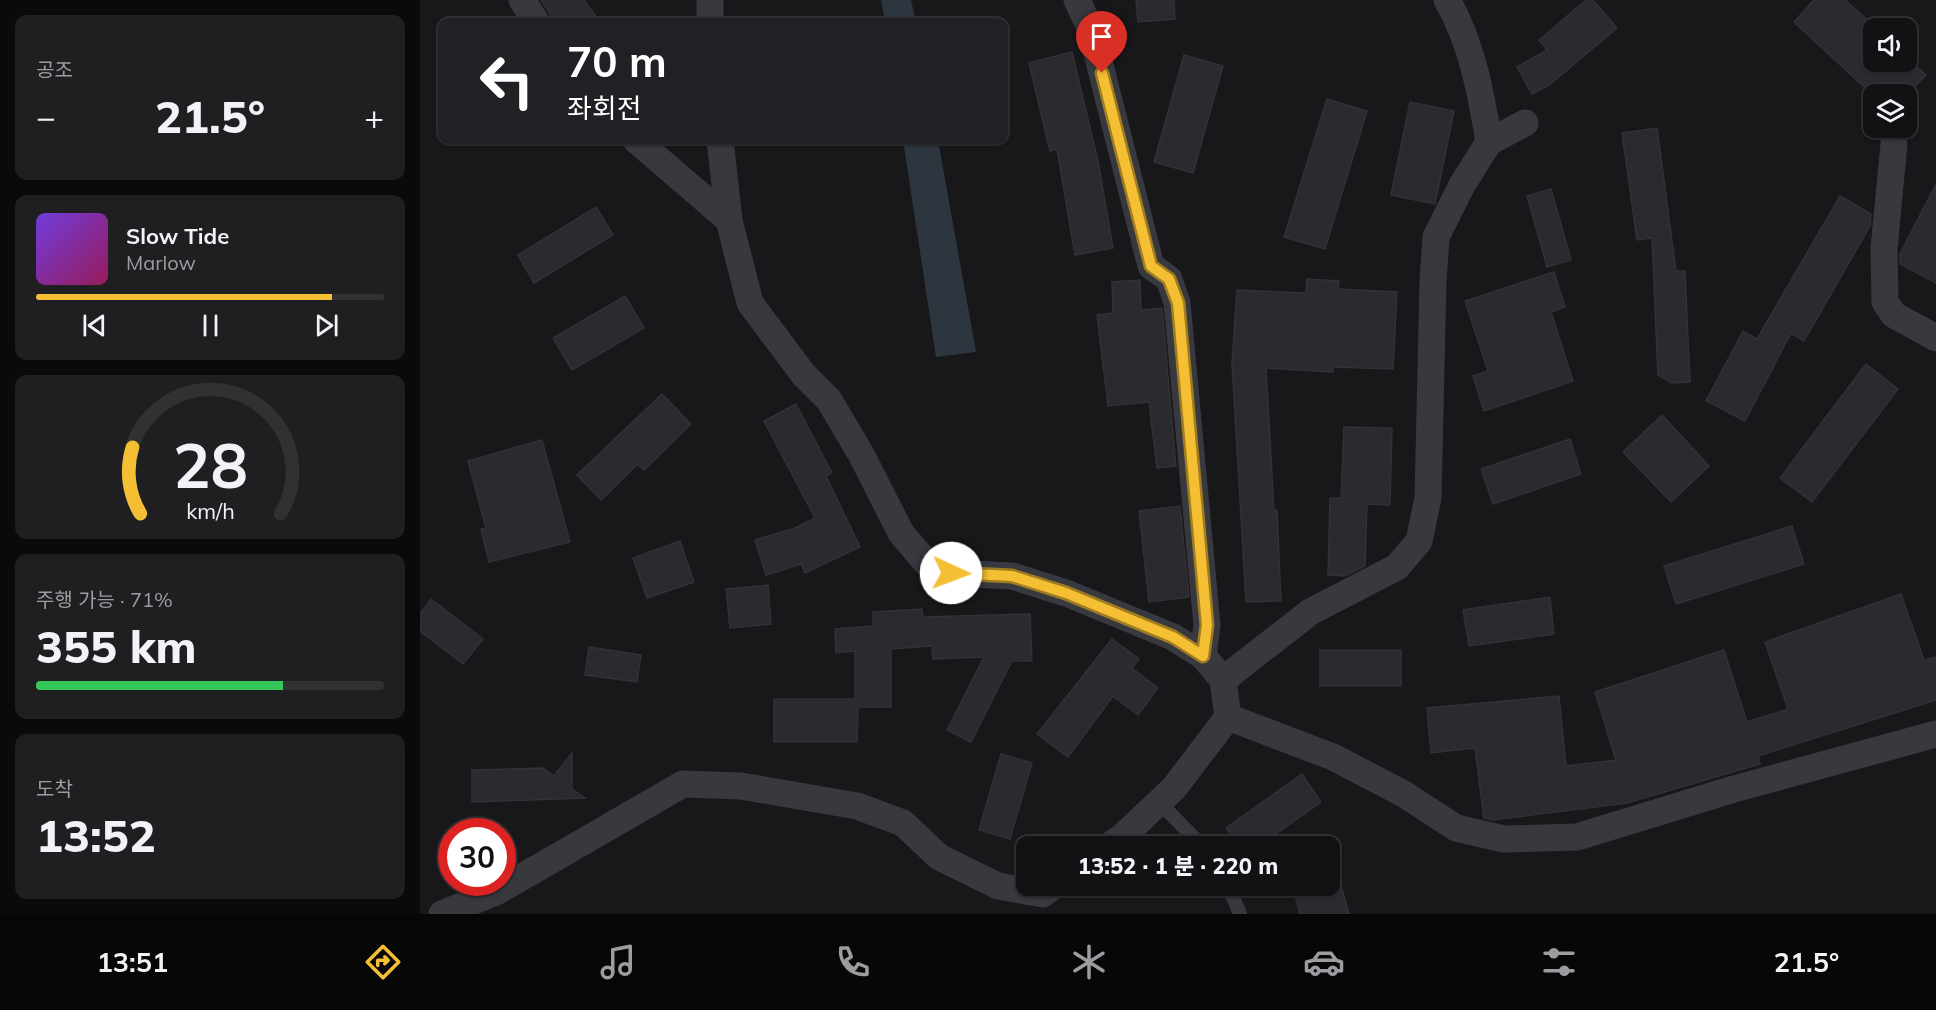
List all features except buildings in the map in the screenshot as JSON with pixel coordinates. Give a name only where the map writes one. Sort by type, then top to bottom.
[{"type":"street","points":[[522,0],[533,18]]},
{"type":"street","points":[[710,0],[710,18]]},
{"type":"street","points":[[1077,0],[1091,30],[1151,266],[1169,279],[1178,303],[1207,625],[1203,656]]},
{"type":"street","points":[[1447,0],[1458,18],[1471,61],[1481,95],[1489,142]]},
{"type":"street","points":[[1223,680],[1310,612],[1397,567],[1419,542],[1428,498],[1436,237],[1462,185],[1489,142],[1525,123]]},
{"type":"street","points":[[641,144],[729,220]]},
{"type":"street","points":[[720,144],[729,220],[750,303],[804,375],[829,400],[862,456],[901,533],[930,567],[951,573],[1012,576],[1066,593],[1173,637],[1203,656],[1223,680],[1228,717],[1174,788],[1123,836]]},
{"type":"street","points":[[1894,144],[1884,248],[1885,302],[1894,315],[1936,338]]},
{"type":"street","points":[[1228,717],[1333,757],[1404,794],[1456,828],[1504,839],[1577,837],[1734,789],[1936,734]]},
{"type":"street","points":[[442,914],[496,892],[683,784],[741,786],[857,806],[903,822],[939,857],[998,886],[1046,898]]},
{"type":"lane","points":[[1159,802],[1192,836]]},
{"type":"lane","points":[[1233,896],[1240,914]]},
{"type":"shaded area","points":[[881,0],[911,0],[915,18],[884,18]]},
{"type":"shaded area","points":[[904,144],[939,144],[976,352],[936,357]]},
{"type":"route","points":[[951,573],[1012,576],[1066,593],[1173,637],[1203,656],[1207,625],[1178,303],[1169,279],[1151,266],[1102,73]]}]
